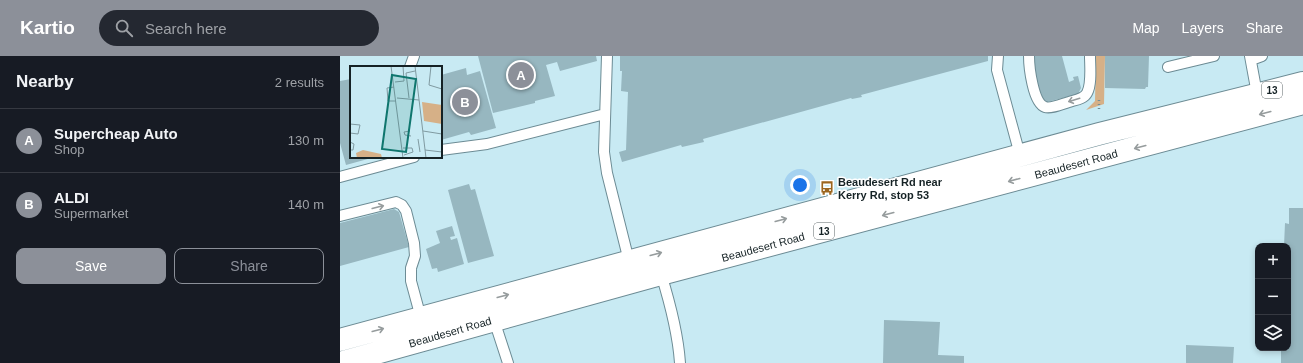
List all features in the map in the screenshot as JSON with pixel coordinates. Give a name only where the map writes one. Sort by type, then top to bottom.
[{"type":"highway","name":"Beaudesert Road","points":[[340,340],[1020,155],[1303,83]]},
{"type":"highway","name":"Beaudesert Road","points":[[340,363],[661,274],[1303,103]]},
{"type":"lane","points":[[410,66],[414,56]]},
{"type":"lane","points":[[607,56],[604,152],[607,173],[630,261]]},
{"type":"lane","points":[[998,56],[997,70],[1020,155]]},
{"type":"lane","points":[[1029,56],[1029,68],[1037,98],[1042,105],[1048,108],[1076,100],[1087,94],[1089,88],[1090,56]]},
{"type":"lane","points":[[1168,67],[1214,56]]},
{"type":"lane","points":[[1257,94],[1250,58],[1262,56]]},
{"type":"lane","points":[[442,150],[487,144],[604,114]]},
{"type":"lane","points":[[340,176],[410,158]]},
{"type":"lane","points":[[340,216],[396,202],[402,205],[406,211],[414,243],[415,256],[411,268],[411,281],[421,318]]},
{"type":"lane","points":[[661,274],[668,297],[680,363]]},
{"type":"lane","points":[[494,320],[508,363]]},
{"type":"shaded area","points":[[1096,56],[1105,56],[1104,104],[1086,110],[1095,101]]},
{"type":"building","points":[[478,56],[596,56],[597,61],[560,71],[557,62],[546,65],[555,96],[535,101],[535,103],[493,113]]},
{"type":"building","points":[[620,56],[988,56],[988,61],[861,95],[862,97],[851,98],[703,139],[704,142],[682,147],[681,145],[622,162],[619,152],[626,150],[628,92],[621,91],[622,71],[620,71]]},
{"type":"building","points":[[1062,56],[1069,82],[1074,80],[1073,77],[1078,76],[1081,88],[1078,94],[1047,102],[1043,100],[1041,93],[1036,94],[1031,77],[1036,75],[1031,57]]},
{"type":"building","points":[[1105,56],[1149,56],[1148,87],[1145,89],[1105,88]]},
{"type":"building","points":[[466,68],[467,75],[480,71],[496,128],[471,135],[469,132],[442,140],[442,75]]},
{"type":"building","points":[[350,79],[350,158],[371,158],[346,165],[340,143],[340,81]]},
{"type":"building","points":[[469,184],[471,190],[475,189],[494,256],[468,263],[448,190]]},
{"type":"building","points":[[1289,208],[1303,208],[1303,363],[1281,363],[1281,351],[1291,351],[1291,243],[1284,243],[1285,223],[1289,224]]},
{"type":"building","points":[[394,209],[399,212],[409,247],[340,266],[340,223]]},
{"type":"building","points":[[452,226],[455,236],[450,237],[451,240],[457,238],[464,264],[438,272],[437,268],[432,269],[426,249],[440,243],[436,231]]},
{"type":"building","points":[[884,320],[940,322],[938,355],[964,356],[964,363],[883,363]]},
{"type":"building","points":[[1186,345],[1234,347],[1233,363],[1186,363]]},
{"type":"place","name":"Supercheap Auto","points":[[521,75]]},
{"type":"place","name":"ALDI","points":[[465,102]]},
{"type":"place","name":"Beaudesert Rd near Kerry Rd, stop 53","points":[[827,188]]}]
